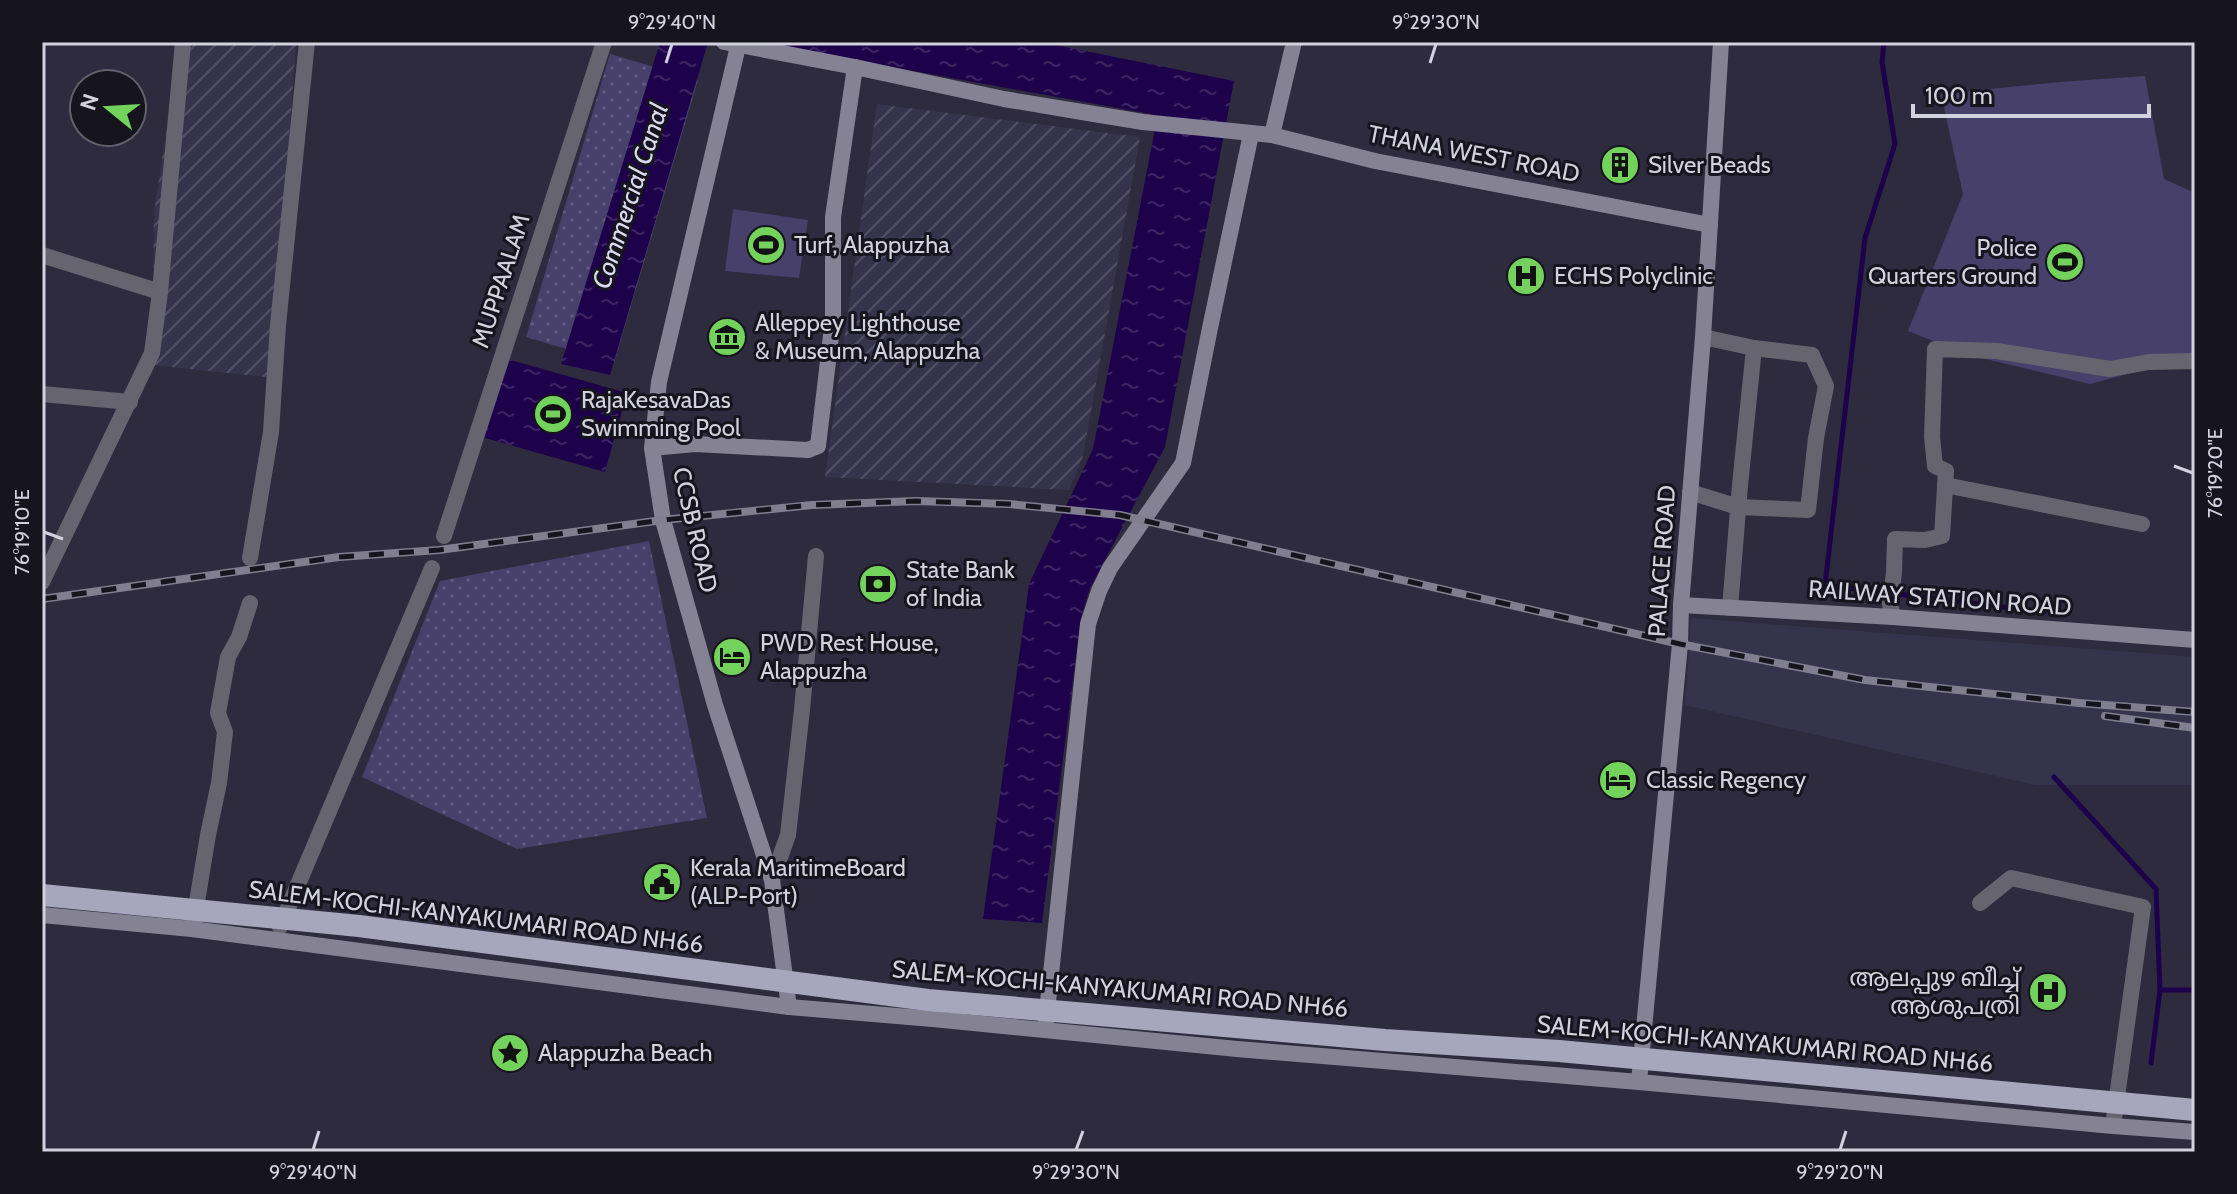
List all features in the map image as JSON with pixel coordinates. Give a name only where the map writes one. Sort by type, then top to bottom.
[{"type":"highway","name":"SALEM-KOCHI-KANYAKUMARI ROAD NH66","points":[[42,895],[359,926],[928,1000],[1385,1040],[1559,1051],[2195,1110]]},
{"type":"main road","points":[[1272,135],[1294,42]]},
{"type":"main road","name":"PALACE ROAD","points":[[1639,1082],[1680,644],[1721,42]]},
{"type":"main road","points":[[652,448],[695,444],[808,450],[818,446],[833,319],[833,217],[855,67],[734,43]]},
{"type":"main road","name":"CCSB ROAD","points":[[734,43],[659,382],[652,448],[663,520],[715,705],[772,880],[789,1007]]},
{"type":"main road","name":"THANA WEST ROAD","points":[[855,67],[1004,99],[1143,122],[1272,135],[1375,161],[1710,225]]},
{"type":"main road","points":[[1045,1030],[1088,624],[1110,568],[1183,463],[1251,134]]},
{"type":"main road","name":"RAILWAY STATION ROAD","points":[[1681,605],[1891,611],[2195,640]]},
{"type":"main road","points":[[42,915],[192,929],[789,1007],[2195,1132]]},
{"type":"street","points":[[42,582],[152,353],[183,42]]},
{"type":"street","points":[[250,558],[271,432],[278,325],[307,42]]},
{"type":"street","name":"MUPPAALAM","points":[[444,536],[604,42]]},
{"type":"street","points":[[42,255],[160,292]]},
{"type":"street","points":[[1690,492],[1738,507],[1808,510],[1816,438],[1826,386],[1812,355],[1754,348],[1703,337]]},
{"type":"street","points":[[1730,608],[1754,348]]},
{"type":"street","points":[[1891,611],[1895,539],[1925,540],[1942,536],[1946,471],[1935,466],[1932,437],[1935,349],[1997,351],[2110,369],[2149,362],[2195,361]]},
{"type":"street","points":[[42,394],[130,402]]},
{"type":"street","points":[[1945,485],[2142,524]]},
{"type":"street","points":[[772,880],[788,835],[816,556]]},
{"type":"street","points":[[275,940],[432,568]]},
{"type":"street","points":[[192,929],[221,770],[225,732],[218,713],[228,657],[239,637],[250,603]]},
{"type":"street","points":[[1980,903],[2011,878],[2143,907],[2113,1126]]},
{"type":"shaded area","points":[[180,42],[296,42],[274,378],[152,365],[154,212]]},
{"type":"shaded area","points":[[610,54],[698,80],[614,363],[526,337]]},
{"type":"shaded area","name":"Police Quarters Ground","points":[[2145,76],[2164,179],[2195,193],[2195,356],[2090,384],[1969,355],[1908,331],[1963,194],[1941,94]]},
{"type":"shaded area","points":[[877,104],[1140,137],[1083,456],[1069,490],[825,477]]},
{"type":"shaded area","name":"Turf, Alappuzha","points":[[733,209],[808,220],[799,278],[725,271]]},
{"type":"shaded area","points":[[649,541],[707,818],[517,849],[362,777],[440,581]]},
{"type":"shaded area","points":[[1691,618],[2195,657],[2195,785],[2035,785],[1685,705]]},
{"type":"water","name":"Commercial Canal","points":[[660,42],[708,42],[610,375],[561,364]]},
{"type":"water","points":[[754,42],[1041,42],[1234,81],[1165,447],[1090,588],[1081,617],[1042,923],[983,919],[1029,584],[1093,449],[1154,134],[1151,114]]},
{"type":"water","name":"RajaKesavaDas Swimming Pool","points":[[500,357],[627,393],[605,472],[478,436]]},
{"type":"waterway","points":[[1884,42],[1882,62],[1895,144],[1865,238],[1825,585],[2044,612]]},
{"type":"waterway","points":[[2054,777],[2156,889],[2160,990],[2151,1063]]},
{"type":"waterway","points":[[2160,990],[2195,990]]},
{"type":"railway","points":[[42,599],[339,557],[439,550],[663,520],[812,505],[916,501],[1009,504],[1120,515],[1680,644],[1865,680],[2195,712]]},
{"type":"railway","points":[[2105,716],[2195,728]]},
{"type":"place","name":"Silver Beads","points":[[1620,165]]},
{"type":"place","name":"Turf, Alappuzha","points":[[766,245]]},
{"type":"place","name":"Police Quarters Ground","points":[[2065,262]]},
{"type":"place","name":"ECHS Polyclinic","points":[[1526,276]]},
{"type":"place","name":"Alleppey Lighthouse & Museum, Alappuzha","points":[[727,337]]},
{"type":"place","name":"RajaKesavaDas Swimming Pool","points":[[553,414]]},
{"type":"place","name":"State Bank of India","points":[[878,584]]},
{"type":"place","name":"PWD Rest House, Alappuzha","points":[[732,657]]},
{"type":"place","name":"Classic Regency","points":[[1618,780]]},
{"type":"place","name":"Kerala MaritimeBoard (ALP-Port)","points":[[662,882]]},
{"type":"place","name":"ആലപ്പുഴ ബീച്ച് ആശുപത്രി","points":[[2048,992]]},
{"type":"place","name":"Alappuzha Beach","points":[[510,1053]]}]
